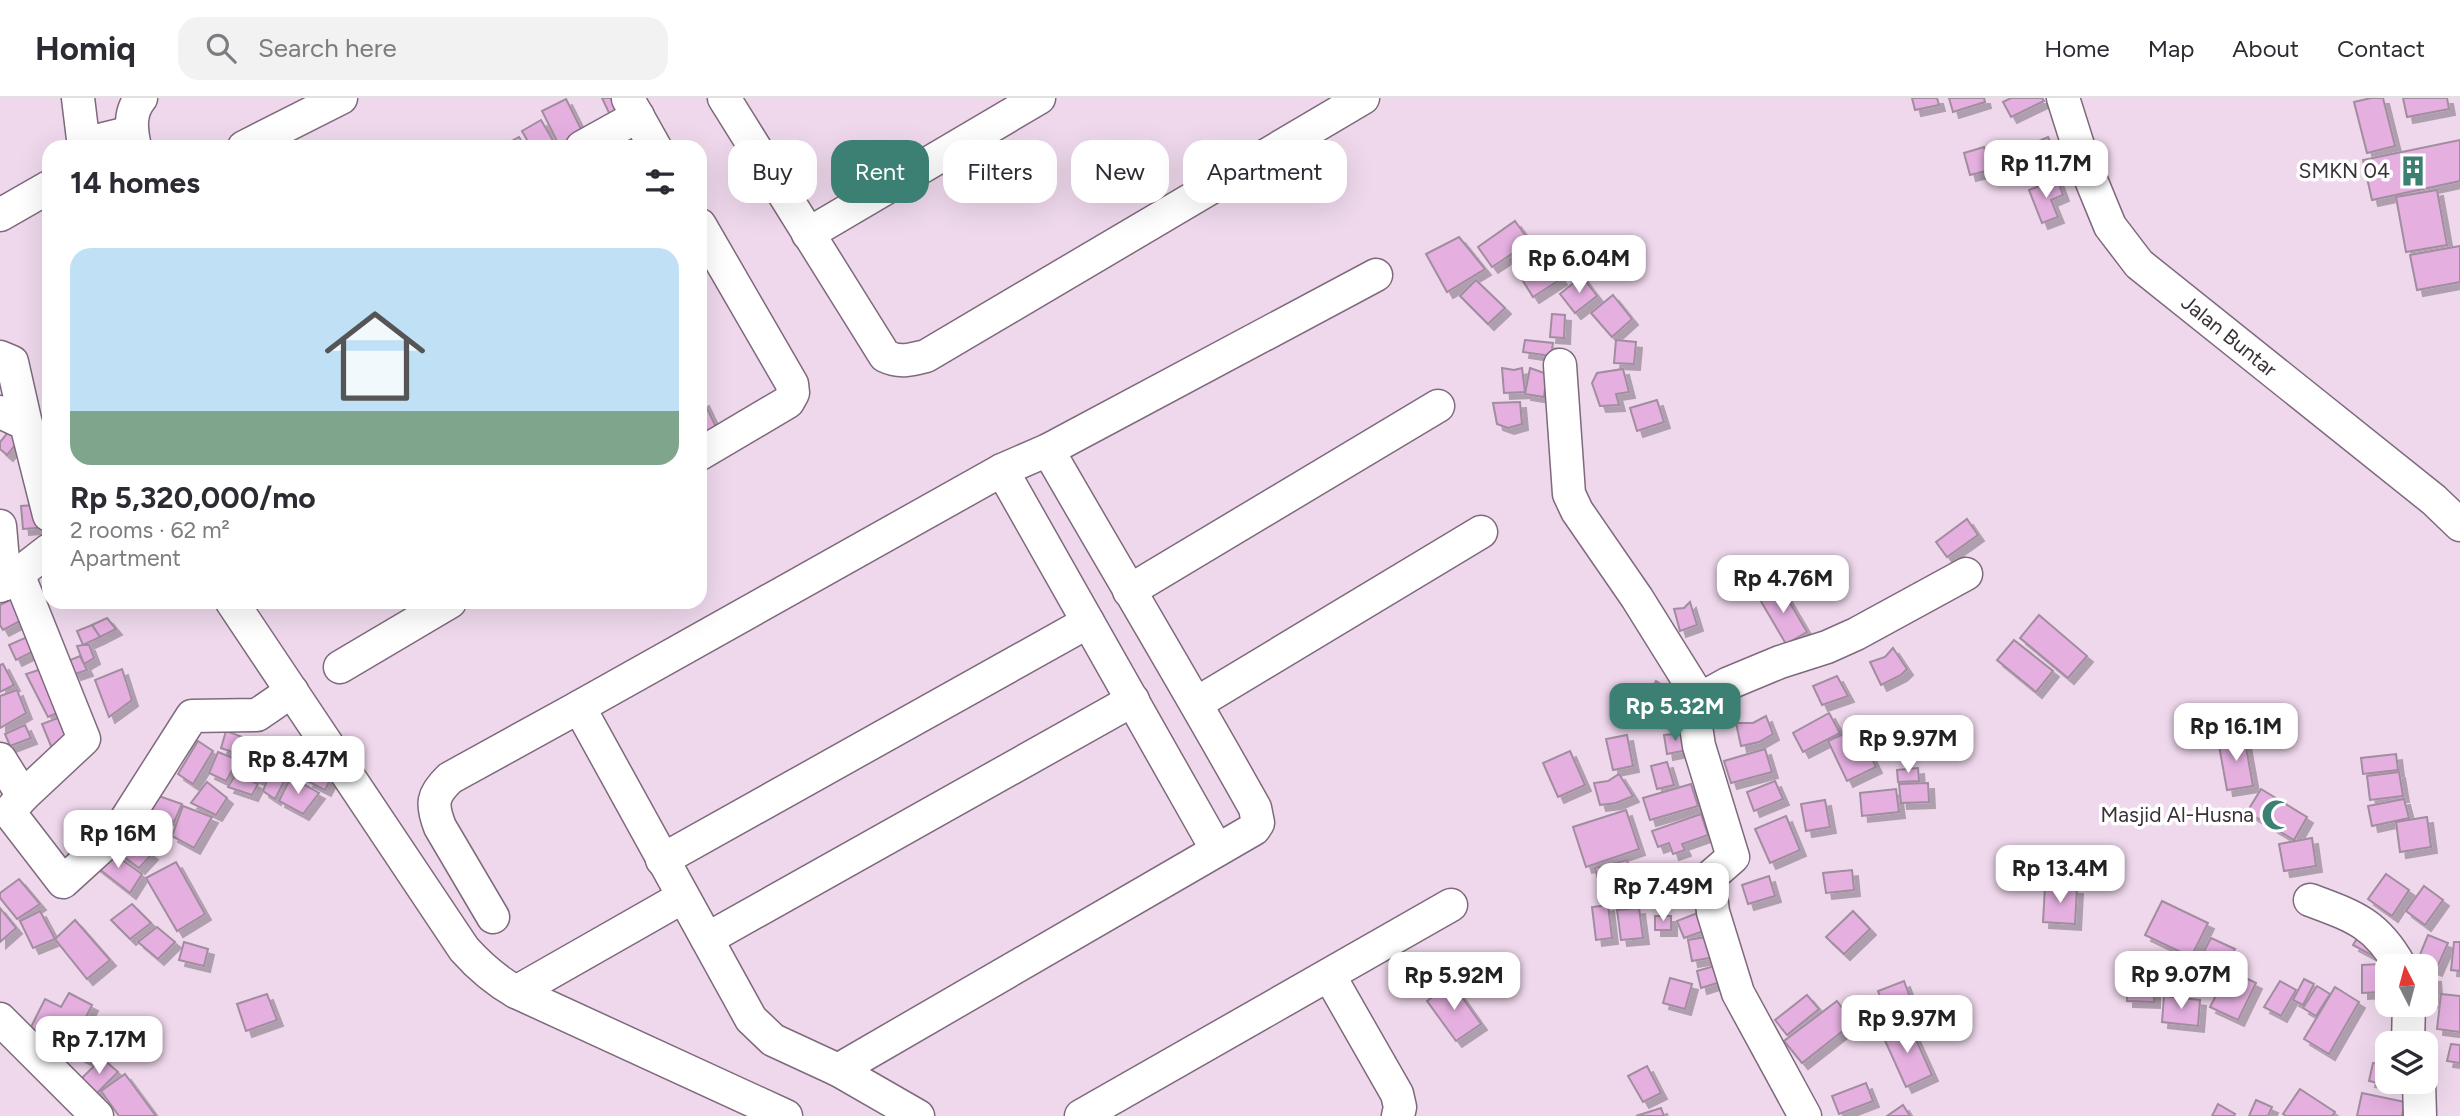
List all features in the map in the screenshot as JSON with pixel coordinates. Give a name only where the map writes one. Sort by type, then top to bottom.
[{"type":"street","points":[[78,98],[82,140]]},
{"type":"street","points":[[133,139],[133,112],[141,98]]},
{"type":"street","points":[[258,140],[341,98]]},
{"type":"street","points":[[724,98],[885,356],[896,361],[909,361],[926,356],[1363,98]]},
{"type":"street","points":[[808,234],[1039,98]]},
{"type":"street","name":"Jalan Buntar","points":[[2063,98],[2082,158],[2110,226],[2139,264],[2434,500],[2460,525]]},
{"type":"street","points":[[592,140],[632,107],[651,140]]},
{"type":"street","points":[[0,215],[42,191]]},
{"type":"street","points":[[707,450],[788,402],[793,393],[792,384],[709,264]]},
{"type":"street","points":[[493,917],[440,827],[435,813],[434,801],[438,789],[450,778],[1002,470],[1048,450],[1376,275]]},
{"type":"street","points":[[0,357],[12,362],[13,418],[42,496]]},
{"type":"street","points":[[1560,365],[1569,494],[1577,511],[1637,598],[1700,699],[1695,720],[1699,746],[1733,857],[1709,878],[1713,912],[1738,993],[1805,1116]]},
{"type":"street","points":[[1129,591],[1438,407]]},
{"type":"street","points":[[838,1070],[1254,829],[1258,816],[1197,703],[1048,450]]},
{"type":"street","points":[[1002,470],[1217,850]]},
{"type":"street","points":[[0,526],[8,581],[85,739],[9,812],[63,882],[118,832],[192,716],[257,715],[292,691]]},
{"type":"street","points":[[1197,703],[1481,532]]},
{"type":"street","points":[[8,581],[42,555]]},
{"type":"street","points":[[1700,699],[1727,684],[1856,634],[1966,574]]},
{"type":"street","points":[[237,609],[464,949],[494,979],[516,992],[786,1116]]},
{"type":"street","points":[[340,667],[438,609]]},
{"type":"street","points":[[662,860],[1088,622]]},
{"type":"street","points":[[707,940],[1133,701]]},
{"type":"street","points":[[579,707],[751,1019],[773,1040],[838,1070],[918,1116]]},
{"type":"street","points":[[0,759],[23,796]]},
{"type":"street","points":[[516,992],[683,897]]},
{"type":"street","points":[[2310,900],[2350,915],[2368,926],[2390,946],[2394,954]]},
{"type":"street","points":[[1081,1116],[1451,905]]},
{"type":"street","points":[[1329,975],[1397,1094],[1400,1107],[1398,1116]]},
{"type":"street","points":[[0,1019],[97,1116]]},
{"type":"street","points":[[2420,1094],[2420,1116]]},
{"type":"building","points":[[602,98],[621,98],[626,108],[610,115]]},
{"type":"building","points":[[1912,98],[1937,98],[1939,105],[1915,110]]},
{"type":"building","points":[[1949,98],[1984,98],[1985,102],[1953,112]]},
{"type":"building","points":[[2011,98],[2042,98],[2044,101],[2011,117],[2003,102]]},
{"type":"building","points":[[2383,98],[2395,146],[2367,153],[2354,102]]},
{"type":"building","name":"SMKN 04","points":[[2403,98],[2447,98],[2449,109],[2407,117]]},
{"type":"building","points":[[566,99],[583,133],[569,140],[556,140],[542,111]]},
{"type":"building","points":[[541,120],[553,140],[527,140],[522,131]]},
{"type":"building","points":[[2048,137],[2057,157],[2040,163],[2032,144]]},
{"type":"building","name":"SMKN 04","points":[[2460,140],[2460,181],[2372,200],[2363,160]]},
{"type":"building","points":[[2016,146],[2024,168],[2003,176],[1995,154]]},
{"type":"building","points":[[1984,147],[1990,170],[1970,175],[1964,153]]},
{"type":"building","points":[[2057,179],[2063,195],[2051,200],[2058,217],[2042,223],[2029,190]]},
{"type":"building","points":[[2437,190],[2447,245],[2406,252],[2396,197]]},
{"type":"building","points":[[1515,221],[1530,242],[1492,267],[1478,247]]},
{"type":"building","points":[[1459,237],[1485,269],[1447,292],[1426,254]]},
{"type":"building","points":[[1538,242],[1561,279],[1533,297],[1510,260]]},
{"type":"building","points":[[2460,246],[2460,282],[2417,290],[2410,255]]},
{"type":"building","points":[[1582,276],[1597,296],[1575,313],[1560,294]]},
{"type":"building","points":[[1476,280],[1505,308],[1488,324],[1460,296]]},
{"type":"building","points":[[1613,295],[1632,319],[1612,337],[1591,313]]},
{"type":"building","points":[[1552,314],[1565,315],[1564,338],[1550,337]]},
{"type":"building","points":[[1525,340],[1553,343],[1551,356],[1523,352]]},
{"type":"building","points":[[1616,340],[1636,342],[1634,364],[1614,363]]},
{"type":"building","points":[[1502,368],[1522,368],[1525,392],[1504,393]]},
{"type":"building","points":[[1530,368],[1547,374],[1544,397],[1525,394]]},
{"type":"building","points":[[1623,369],[1629,392],[1616,394],[1619,405],[1600,406],[1592,383],[1597,373]]},
{"type":"building","points":[[1657,400],[1664,422],[1637,431],[1630,408]]},
{"type":"building","points":[[1520,402],[1522,424],[1508,428],[1497,424],[1493,403]]},
{"type":"building","points":[[707,408],[716,427],[707,432]]},
{"type":"building","points":[[18,420],[28,430],[7,455],[0,449],[0,442]]},
{"type":"building","points":[[42,504],[42,528],[23,529],[21,506]]},
{"type":"building","points":[[1967,519],[1978,535],[1947,557],[1936,542]]},
{"type":"building","points":[[1780,586],[1807,632],[1786,644],[1759,598]]},
{"type":"building","points":[[28,591],[39,611],[3,630],[0,625],[0,605]]},
{"type":"building","points":[[1690,602],[1697,625],[1680,631],[1674,609],[1684,608]]},
{"type":"building","points":[[2039,615],[2087,656],[2068,678],[2020,638]]},
{"type":"building","points":[[107,618],[116,629],[100,637],[92,625]]},
{"type":"building","points":[[92,625],[100,637],[83,645],[77,631]]},
{"type":"building","points":[[50,627],[56,640],[16,660],[9,645]]},
{"type":"building","points":[[2014,640],[2053,671],[2036,692],[1997,660]]},
{"type":"building","points":[[89,645],[94,658],[84,664],[77,646]]},
{"type":"building","points":[[1893,648],[1907,669],[1881,685],[1870,662],[1885,657]]},
{"type":"building","points":[[80,656],[87,670],[75,674],[68,661]]},
{"type":"building","points":[[3,664],[14,685],[0,692],[0,665]]},
{"type":"building","points":[[48,667],[71,707],[48,717],[26,674]]},
{"type":"building","points":[[122,669],[132,700],[109,717],[95,680]]},
{"type":"building","points":[[1837,676],[1848,696],[1822,705],[1813,686]]},
{"type":"building","points":[[1656,681],[1683,698],[1679,730],[1641,713]]},
{"type":"building","points":[[17,690],[26,713],[0,728],[0,696]]},
{"type":"building","points":[[1829,713],[1840,733],[1803,752],[1793,733]]},
{"type":"building","points":[[66,715],[79,741],[53,751],[42,724]]},
{"type":"building","points":[[1766,716],[1773,734],[1759,742],[1741,746],[1736,723],[1753,723]]},
{"type":"building","points":[[25,725],[31,738],[10,746],[5,734]]},
{"type":"building","points":[[1857,728],[1876,767],[1847,781],[1828,741]]},
{"type":"building","points":[[226,731],[248,739],[241,755],[221,748]]},
{"type":"building","points":[[1683,733],[1687,750],[1667,754],[1664,735]]},
{"type":"building","points":[[1627,735],[1633,766],[1613,770],[1606,739]]},
{"type":"building","points":[[2244,736],[2253,786],[2227,790],[2218,740]]},
{"type":"building","points":[[198,741],[213,751],[193,784],[178,774]]},
{"type":"building","points":[[250,743],[272,750],[259,779],[238,771]]},
{"type":"building","points":[[1765,749],[1772,772],[1731,783],[1724,761]]},
{"type":"building","points":[[1570,751],[1585,785],[1558,797],[1543,763]]},
{"type":"building","points":[[218,752],[238,760],[226,781],[209,773]]},
{"type":"building","points":[[2396,754],[2398,770],[2363,774],[2361,758]]},
{"type":"building","points":[[276,756],[293,764],[275,799],[263,791]]},
{"type":"building","points":[[1667,762],[1674,785],[1657,789],[1651,766]]},
{"type":"building","points":[[1918,768],[1919,781],[1898,782],[1897,770]]},
{"type":"building","points":[[316,770],[330,780],[325,790],[307,781]]},
{"type":"building","points":[[2399,772],[2403,796],[2370,800],[2367,776]]},
{"type":"building","points":[[236,774],[258,784],[252,795],[228,787]]},
{"type":"building","points":[[1619,774],[1633,796],[1616,803],[1600,805],[1594,783],[1608,781]]},
{"type":"building","points":[[291,777],[319,793],[303,814],[279,801]]},
{"type":"building","points":[[1775,781],[1783,799],[1754,811],[1747,792]]},
{"type":"building","points":[[207,782],[227,798],[216,815],[191,803]]},
{"type":"building","points":[[1928,783],[1929,802],[1901,803],[1899,784]]},
{"type":"building","points":[[1691,784],[1698,806],[1650,820],[1643,798]]},
{"type":"building","points":[[1896,789],[1899,812],[1862,816],[1860,793]]},
{"type":"building","name":"Masjid Al-Husna","points":[[2261,789],[2307,817],[2294,840],[2247,812]]},
{"type":"building","points":[[153,794],[182,804],[174,822],[145,810]]},
{"type":"building","points":[[2404,799],[2409,818],[2372,826],[2368,806]]},
{"type":"building","points":[[1825,800],[1830,827],[1806,831],[1801,804]]},
{"type":"building","points":[[183,806],[212,817],[194,848],[172,836]]},
{"type":"building","points":[[1626,810],[1639,849],[1586,867],[1573,827]]},
{"type":"building","points":[[1701,814],[1708,835],[1682,844],[1685,850],[1673,854],[1669,843],[1658,847],[1652,831]]},
{"type":"building","points":[[1786,816],[1800,850],[1770,863],[1755,829]]},
{"type":"building","points":[[2427,817],[2431,847],[2400,852],[2396,822]]},
{"type":"building","points":[[2312,838],[2316,866],[2284,871],[2279,844]]},
{"type":"building","points":[[133,840],[152,854],[139,868],[120,854]]},
{"type":"building","points":[[105,848],[142,874],[130,893],[94,865]]},
{"type":"building","points":[[1627,860],[1636,893],[1604,901],[1595,868]]},
{"type":"building","points":[[176,862],[205,914],[177,931],[146,878]]},
{"type":"building","points":[[1852,870],[1854,890],[1826,893],[1823,873]]},
{"type":"building","points":[[2386,874],[2409,890],[2392,916],[2368,899]]},
{"type":"building","points":[[1769,876],[1775,896],[1748,904],[1742,885]]},
{"type":"building","points":[[19,879],[40,904],[17,919],[0,898],[0,893]]},
{"type":"building","points":[[2045,886],[2077,888],[2075,924],[2043,922]]},
{"type":"building","points":[[2424,886],[2443,900],[2425,925],[2406,911]]},
{"type":"building","points":[[2162,901],[2208,923],[2191,957],[2145,935]]},
{"type":"building","points":[[132,904],[151,923],[130,939],[111,920]]},
{"type":"building","points":[[1608,905],[1612,938],[1596,940],[1592,907]]},
{"type":"building","points":[[0,908],[16,928],[0,942]]},
{"type":"building","points":[[1639,908],[1643,938],[1621,940],[1617,910]]},
{"type":"building","points":[[1705,910],[1712,928],[1684,938],[1677,921]]},
{"type":"building","points":[[40,911],[55,939],[33,948],[20,921]]},
{"type":"building","points":[[1853,911],[1870,929],[1844,954],[1826,937]]},
{"type":"building","points":[[1655,916],[1671,916],[1671,930],[1655,930]]},
{"type":"building","points":[[75,920],[110,960],[87,979],[55,939]]},
{"type":"building","points":[[157,927],[175,942],[158,959],[138,942]]},
{"type":"building","points":[[2360,933],[2382,945],[2375,957],[2353,945]]},
{"type":"building","points":[[2428,935],[2448,943],[2438,966],[2438,954],[2420,954]]},
{"type":"building","points":[[1712,936],[1715,957],[1692,961],[1688,940]]},
{"type":"building","points":[[2211,938],[2235,949],[2218,982],[2194,970]]},
{"type":"building","points":[[184,942],[208,949],[204,966],[179,960]]},
{"type":"building","points":[[2454,942],[2460,942],[2460,971],[2451,970]]},
{"type":"building","points":[[1725,963],[1727,980],[1701,988],[1697,971]]},
{"type":"building","points":[[2375,964],[2375,992],[2362,993],[2362,965]]},
{"type":"building","points":[[2229,970],[2256,983],[2238,1020],[2210,1007]]},
{"type":"building","points":[[2128,976],[2154,977],[2154,1002],[2127,1001]]},
{"type":"building","points":[[1670,978],[1692,984],[1685,1009],[1663,1003]]},
{"type":"building","points":[[2304,979],[2314,984],[2303,1005],[2293,1000]]},
{"type":"building","points":[[1904,981],[1915,1011],[1890,1021],[1878,991]]},
{"type":"building","points":[[2280,981],[2296,990],[2281,1016],[2264,1007]]},
{"type":"building","points":[[1452,983],[1481,1024],[1456,1041],[1427,1001]]},
{"type":"building","points":[[2317,986],[2330,994],[2316,1016],[2303,1008]]},
{"type":"building","points":[[2335,987],[2359,1002],[2329,1054],[2304,1039]]},
{"type":"building","points":[[69,993],[92,1005],[85,1019],[105,1029],[89,1061],[29,1031],[45,999],[61,1007]]},
{"type":"building","points":[[267,994],[277,1020],[246,1031],[237,1004]]},
{"type":"building","points":[[2441,994],[2460,996],[2460,1032],[2437,1029]]},
{"type":"building","points":[[1807,995],[1819,1009],[1787,1035],[1775,1020]]},
{"type":"building","points":[[2164,996],[2200,1000],[2198,1026],[2162,1022]]},
{"type":"building","points":[[1837,1001],[1853,1023],[1802,1063],[1784,1041]]},
{"type":"building","points":[[1908,1022],[1932,1075],[1906,1087],[1882,1034]]},
{"type":"building","points":[[2451,1044],[2460,1045],[2460,1063],[2447,1061]]},
{"type":"building","points":[[102,1058],[118,1072],[95,1095],[80,1080]]},
{"type":"building","points":[[2373,1063],[2375,1063],[2375,1082],[2369,1081]]},
{"type":"building","points":[[1647,1066],[1661,1093],[1643,1102],[1628,1076]]},
{"type":"building","points":[[125,1074],[156,1116],[119,1116],[101,1091]]},
{"type":"building","points":[[1866,1083],[1873,1101],[1839,1114],[1832,1096]]},
{"type":"building","points":[[2300,1089],[2335,1112],[2332,1116],[2286,1116],[2283,1114]]},
{"type":"building","points":[[2362,1093],[2405,1102],[2402,1116],[2357,1116]]},
{"type":"building","points":[[2256,1100],[2272,1107],[2268,1116],[2249,1116]]},
{"type":"building","points":[[2218,1104],[2235,1114],[2234,1116],[2212,1116]]},
{"type":"building","points":[[1903,1105],[1910,1116],[1887,1116]]},
{"type":"building","points":[[1661,1108],[1664,1116],[1636,1116]]},
{"type":"place","name":"SMKN 04","points":[[2413,171]]},
{"type":"place","name":"Masjid Al-Husna","points":[[2277,815]]}]
